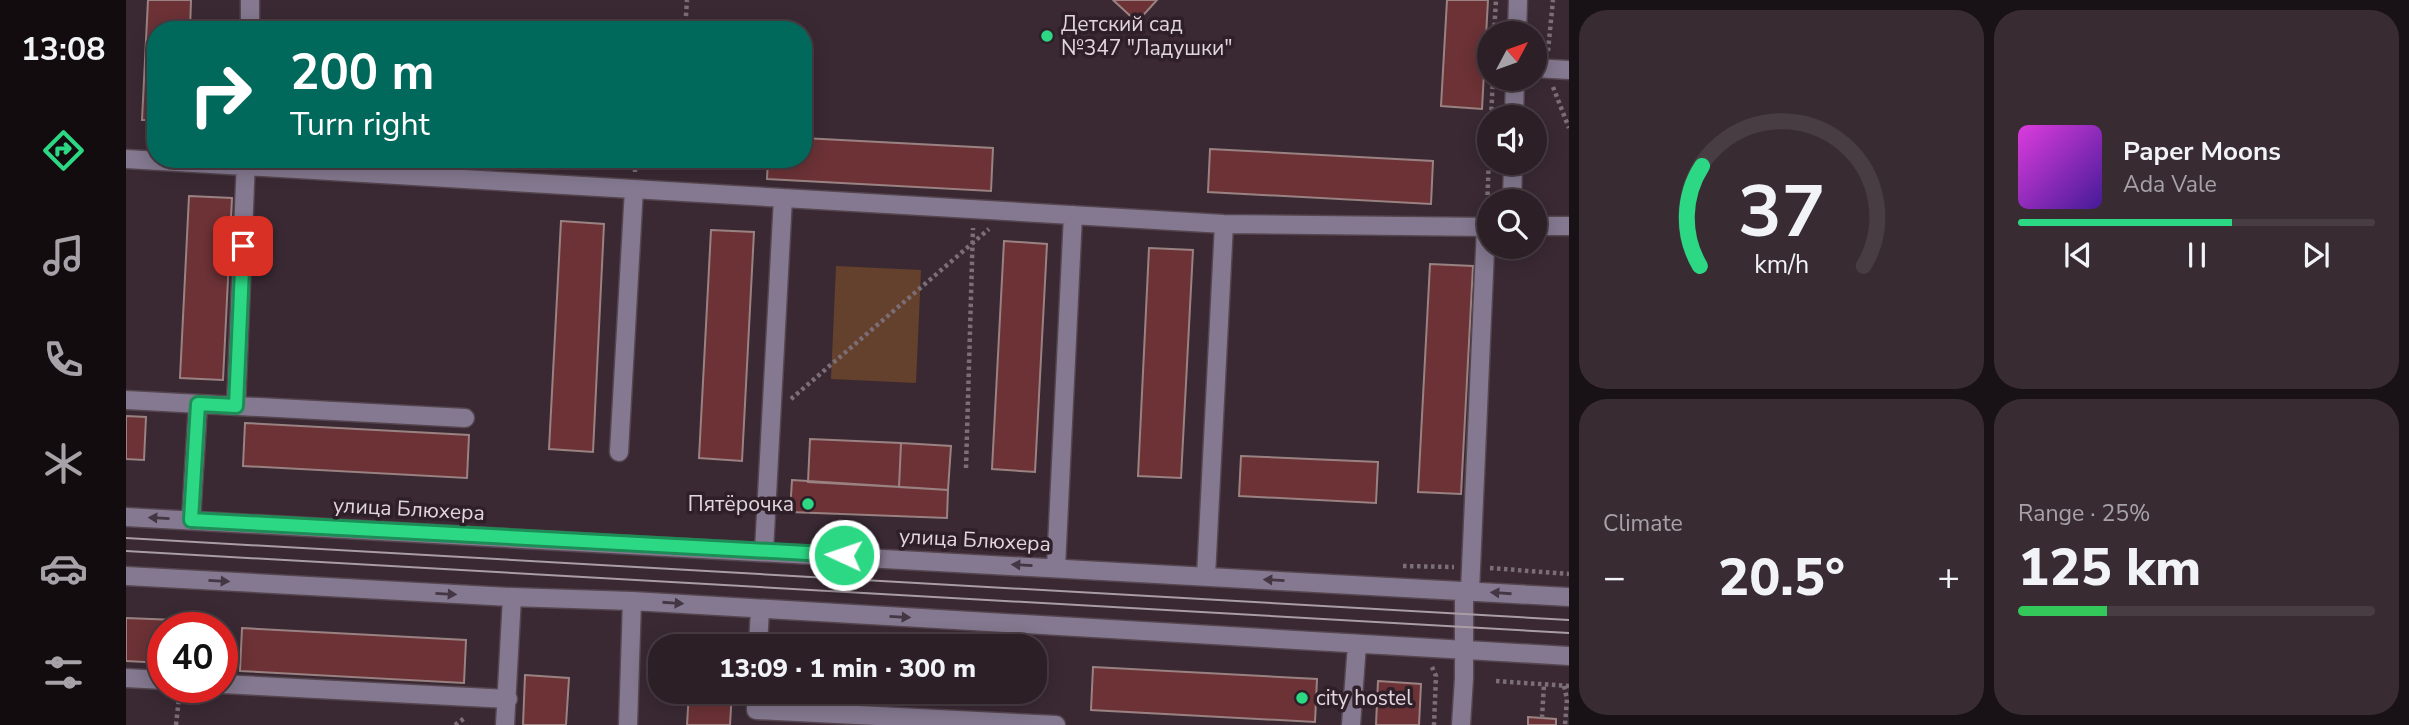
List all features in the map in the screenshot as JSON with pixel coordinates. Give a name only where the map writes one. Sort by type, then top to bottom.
[{"type":"street","points":[[250,0],[250,21]]},
{"type":"street","points":[[1517,21],[1518,0]]},
{"type":"street","points":[[1547,69],[1569,70]]},
{"type":"street","points":[[126,159],[147,160]]},
{"type":"street","points":[[236,406],[246,168]]},
{"type":"street","points":[[321,168],[1224,224],[1477,227]]},
{"type":"street","points":[[619,452],[634,189]]},
{"type":"street","points":[[764,551],[783,198]]},
{"type":"street","points":[[1056,567],[1073,215]]},
{"type":"street","points":[[1206,576],[1224,224]]},
{"type":"street","points":[[1547,226],[1569,226]]},
{"type":"street","points":[[1461,725],[1486,259]]},
{"type":"street","points":[[126,400],[465,418]]},
{"type":"street","points":[[191,520],[198,404]]},
{"type":"street","name":"улица Блюхера","points":[[126,517],[1569,597]]},
{"type":"street","points":[[126,576],[632,601],[1569,656]]},
{"type":"street","points":[[505,725],[512,597]]},
{"type":"street","points":[[628,725],[632,601]]},
{"type":"street","points":[[759,634],[760,609]]},
{"type":"street","points":[[1352,725],[1357,644]]},
{"type":"street","points":[[126,678],[147,679]]},
{"type":"street","points":[[238,685],[508,699]]},
{"type":"street","points":[[756,718],[1056,725]]},
{"type":"path","points":[[686,21],[687,0]]},
{"type":"path","points":[[1495,21],[1496,0]]},
{"type":"path","points":[[966,467],[973,209]]},
{"type":"path","points":[[782,406],[972,242],[1011,212]]},
{"type":"path","points":[[1426,657],[1436,676],[1434,725]]},
{"type":"path","points":[[1496,681],[1566,686],[1565,725]]},
{"type":"path","points":[[1542,718],[1544,684]]},
{"type":"path","points":[[176,725],[178,703]]},
{"type":"shaded area","points":[[836,266],[921,270],[916,383],[831,379]]},
{"type":"building","points":[[148,0],[191,0],[190,21],[147,21],[147,120],[142,120]]},
{"type":"building","points":[[1113,0],[1157,0],[1137,22]]},
{"type":"building","points":[[1447,0],[1488,0],[1487,21],[1477,21],[1477,91],[1483,91],[1482,105],[1477,105],[1477,109],[1441,106]]},
{"type":"building","points":[[812,138],[993,148],[991,191],[767,179],[768,168],[812,168]]},
{"type":"building","points":[[1210,149],[1433,161],[1431,204],[1208,192]]},
{"type":"building","points":[[189,196],[232,198],[223,380],[180,378]]},
{"type":"building","points":[[561,221],[604,224],[593,452],[549,449]]},
{"type":"building","points":[[711,230],[754,232],[742,461],[699,458]]},
{"type":"building","points":[[1004,241],[1047,244],[1035,472],[992,469]]},
{"type":"building","points":[[1149,248],[1193,250],[1181,478],[1138,476]]},
{"type":"building","points":[[1430,264],[1473,266],[1461,494],[1418,492]]},
{"type":"building","points":[[126,416],[146,417],[144,460],[126,459]]},
{"type":"building","points":[[245,423],[469,435],[467,478],[243,466]]},
{"type":"building","points":[[810,439],[901,443],[899,487],[808,482]]},
{"type":"building","points":[[901,443],[951,446],[948,490],[899,487]]},
{"type":"building","points":[[1241,456],[1378,462],[1376,503],[1239,496]]},
{"type":"building","points":[[792,480],[948,490],[947,518],[790,512]]},
{"type":"building","points":[[126,618],[147,619],[147,662],[126,661]]},
{"type":"building","points":[[242,628],[466,640],[464,683],[240,671]]},
{"type":"building","points":[[1093,667],[1317,679],[1315,722],[1091,710]]},
{"type":"building","points":[[525,675],[569,678],[566,725],[523,725]]},
{"type":"building","points":[[1378,681],[1421,684],[1419,725],[1376,725]]},
{"type":"building","points":[[688,704],[731,704],[730,725],[687,725]]},
{"type":"building","points":[[1528,717],[1556,719],[1556,725],[1528,725]]},
{"type":"tram line","points":[[126,538],[1569,620]]},
{"type":"tram line","points":[[126,551],[1569,633]]},
{"type":"place","name":"Детский сад №347 \"Ладушки\"","points":[[1047,36]]},
{"type":"place","name":"Пятёрочка","points":[[808,504]]},
{"type":"place","name":"city hostel","points":[[1302,698]]},
{"type":"route","points":[[243,246],[236,406],[198,404],[191,520],[844,555]]}]
